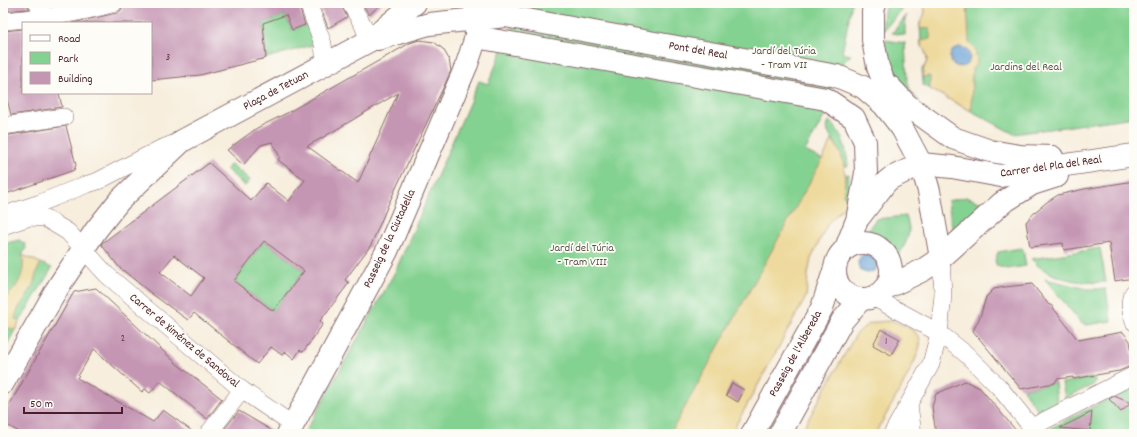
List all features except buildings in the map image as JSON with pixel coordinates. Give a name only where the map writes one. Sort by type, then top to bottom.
[{"type":"main road","name":"Plaça de Tetuan","points":[[369,42],[414,3]]},
{"type":"main road","points":[[875,3],[873,12],[873,40],[878,67],[902,128],[921,164],[931,197],[941,258]]},
{"type":"main road","name":"Pont del Real","points":[[475,20],[506,16],[837,76],[863,87],[884,105],[902,128]]},
{"type":"main road","name":"Plaça de Tetuan","points":[[3,384],[60,284],[83,249],[119,200],[182,141],[369,42],[428,24],[475,20]]},
{"type":"main road","name":"Pont del Real","points":[[475,20],[508,43],[826,99],[854,118],[866,142],[866,173],[857,220]]},
{"type":"main road","name":"Passeig de la Ciutadella","points":[[290,430],[393,239],[467,64],[475,20]]},
{"type":"main road","name":"Carrer del Pla del Real","points":[[885,82],[907,105],[946,134],[990,151],[1020,156],[1111,159]]},
{"type":"main road","points":[[1111,159],[1134,155]]},
{"type":"main road","name":"Carrer del Pla del Real","points":[[921,164],[952,167],[1001,176],[1111,159]]},
{"type":"main road","name":"Carrer del Pla del Real","points":[[873,295],[923,270],[941,258],[1002,203],[1032,184],[1111,159]]},
{"type":"main road","points":[[846,248],[853,244],[861,243],[869,243],[877,246],[888,258],[891,266],[889,282],[873,295],[851,297],[842,290],[837,282],[834,271],[838,259],[846,248],[857,220],[886,182],[891,178],[921,164]]},
{"type":"main road","name":"Passeig de l'Albereda","points":[[752,434],[822,308],[834,271]]},
{"type":"main road","name":"Passeig de l'Albereda","points":[[780,434],[842,321],[873,295]]},
{"type":"street","points":[[37,3],[46,21]]},
{"type":"street","points":[[3,21],[46,21],[93,6],[114,3]]},
{"type":"street","points":[[308,3],[323,44],[325,65]]},
{"type":"street","points":[[350,3],[363,25],[369,42]]},
{"type":"street","points":[[3,126],[64,117]]},
{"type":"street","name":"Plaça de Tetuan","points":[[3,216],[98,181],[160,149],[182,141]]},
{"type":"street","name":"Carrer de Ximénez de Sandoval","points":[[3,226],[30,217],[45,218],[68,232],[107,275],[290,430]]},
{"type":"street","points":[[892,434],[931,364],[939,333],[943,295],[941,258]]},
{"type":"street","points":[[1134,292],[1130,298],[1130,305],[1134,322]]},
{"type":"street","points":[[873,295],[939,333],[966,354],[999,386],[1034,431],[1134,375]]},
{"type":"street","points":[[208,434],[242,390]]},
{"type":"street","points":[[909,404],[913,434]]},
{"type":"green space","name":"Jardí del Túria - Tram VIII","points":[[520,3],[852,3],[842,53],[851,55],[843,62],[821,111],[824,117],[805,151],[823,160],[670,434],[304,434],[395,272],[479,81],[488,84],[521,5]]},
{"type":"green space","points":[[885,3],[907,3],[883,31],[883,19]]},
{"type":"green space","name":"Jardins del Real","points":[[922,3],[1134,3],[1134,117],[1014,134],[923,85],[922,69],[926,64],[927,58],[925,50],[921,46],[920,23],[925,11]]},
{"type":"green space","points":[[285,15],[292,30],[308,24],[320,43],[266,58],[263,23]]},
{"type":"green space","points":[[907,15],[905,19],[905,35],[892,33]]},
{"type":"green space","points":[[885,40],[905,43],[907,79],[910,90],[919,101],[901,81],[896,73],[886,49]]},
{"type":"green space","points":[[829,121],[834,125],[843,141],[848,166],[844,166],[836,145],[829,134],[827,128]]},
{"type":"green space","points":[[231,164],[250,180],[245,186],[226,169]]},
{"type":"green space","points":[[849,174],[849,188],[846,197],[843,196],[845,175]]},
{"type":"green space","points":[[966,197],[988,205],[953,233],[948,201]]},
{"type":"green space","points":[[906,216],[909,233],[903,249],[896,259],[891,248],[885,242],[878,237],[864,235],[876,219]]},
{"type":"green space","points":[[19,240],[25,244],[26,248],[22,255],[52,268],[3,352],[3,244]]},
{"type":"green space","points":[[264,241],[304,271],[273,311],[234,281]]},
{"type":"green space","points":[[1021,248],[1023,249],[1026,266],[1007,269],[997,266],[995,261],[998,252]]},
{"type":"green space","points":[[1100,248],[1106,282],[1076,281],[1056,276],[1038,266],[1031,259]]},
{"type":"green space","points":[[1045,279],[1088,289],[1106,289],[1111,321],[1087,325],[1081,323]]},
{"type":"green space","points":[[1090,378],[1095,379],[1095,383],[1093,385],[1065,398],[1062,383]]},
{"type":"green space","points":[[1055,383],[1057,403],[1038,411],[1023,389]]},
{"type":"green space","points":[[1134,386],[1134,434],[1057,434],[1051,428]]},
{"type":"sand","points":[[922,3],[967,3],[969,43],[975,49],[977,61],[972,69],[971,111],[930,89],[930,76],[923,77],[923,71],[927,58],[921,40],[930,39],[930,28],[920,29],[920,23],[925,13]]},
{"type":"sand","points":[[832,140],[840,152],[844,166],[845,181],[843,196],[846,197],[844,207],[828,223],[811,259],[806,297],[731,434],[670,434]],"holes":[[[732,383],[744,390],[738,402],[726,396]]]},
{"type":"sand","points":[[22,255],[41,263],[32,287],[16,314],[15,318],[17,321],[20,321],[15,330],[9,328],[3,332],[3,298],[13,291],[20,280],[23,267]]},
{"type":"sand","points":[[893,321],[916,333],[919,336],[920,347],[910,372],[875,434],[832,434],[826,431],[825,434],[800,434],[855,336],[864,327],[872,323]],"holes":[[[881,329],[900,339],[891,355],[873,345]]]},
{"type":"water","points":[[960,47],[967,50],[970,57],[967,64],[960,67],[953,64],[950,57],[953,50]]},
{"type":"water","points":[[864,253],[872,253],[878,259],[878,267],[872,273],[864,273],[858,267],[858,259]]},
{"type":"park label","name":"Jardí del Túria - Tram VII","points":[[784,58]]}]
